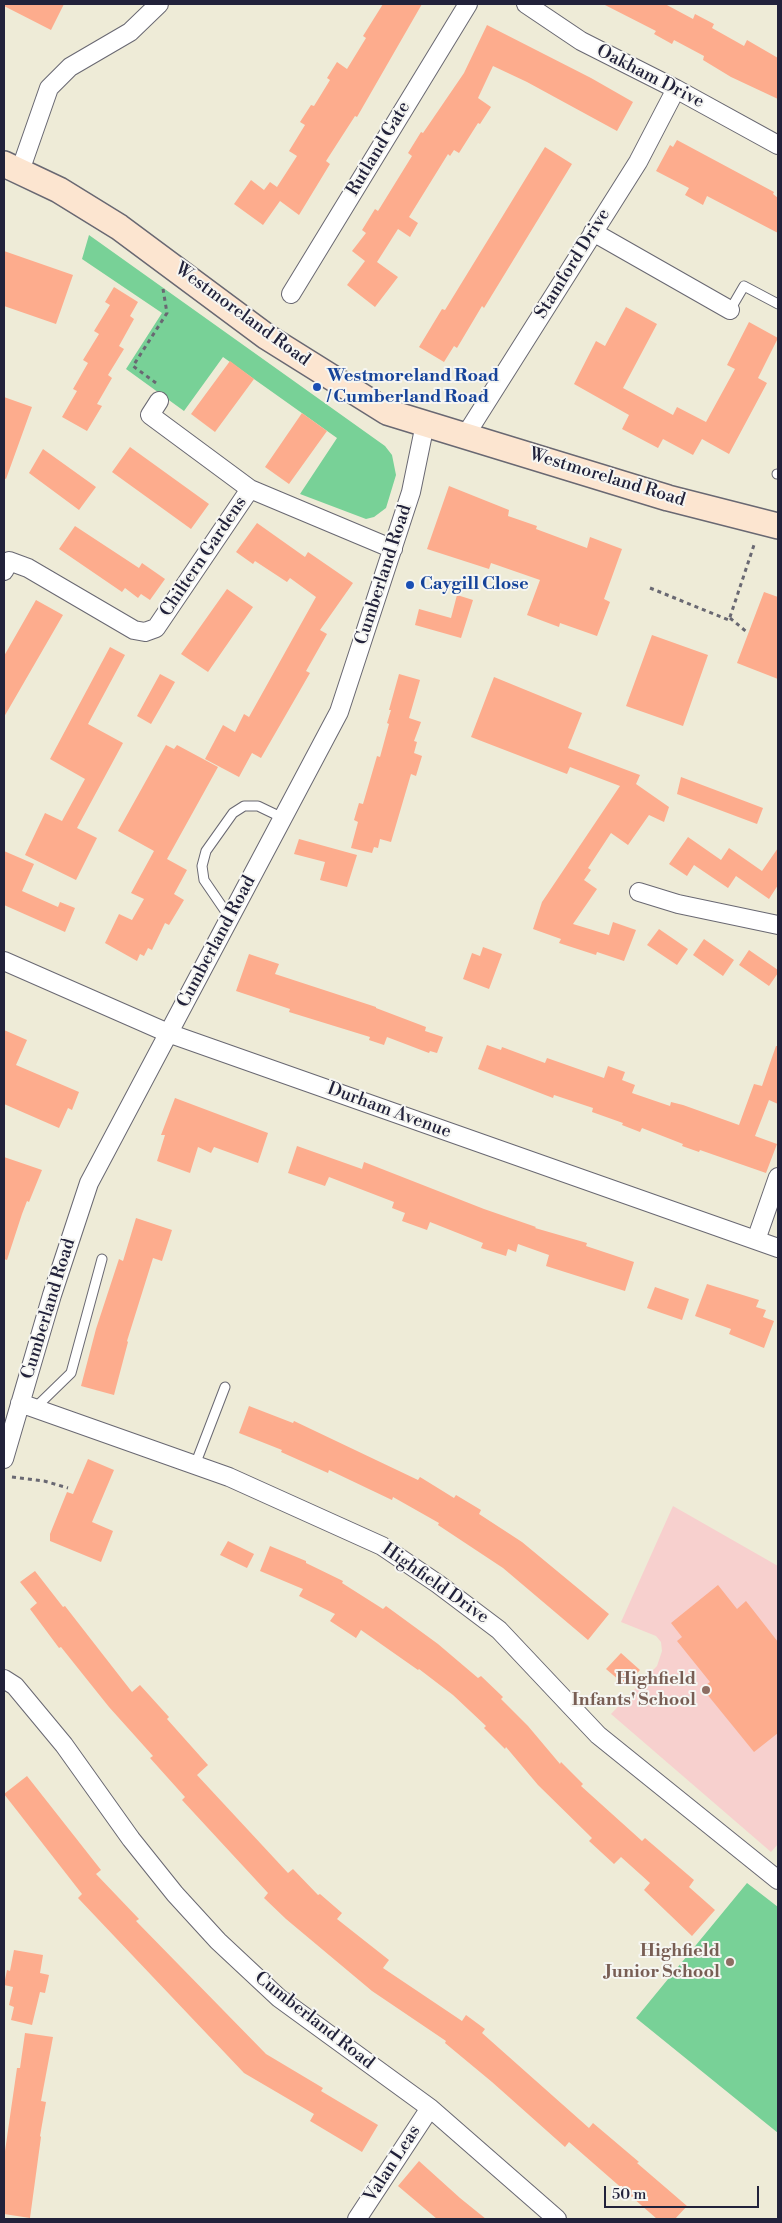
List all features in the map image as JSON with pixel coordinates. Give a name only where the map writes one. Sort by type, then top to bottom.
[{"type":"main road","name":"Westmoreland Road","points":[[12,167],[59,190],[119,227],[268,337],[365,400],[387,412],[668,498],[770,524]]},
{"type":"street","points":[[12,167],[49,88],[70,67],[130,32],[159,4]]},
{"type":"street","name":"Rutland Gate","points":[[291,294],[468,4]]},
{"type":"street","name":"Oakham Drive","points":[[526,4],[581,42],[676,89],[778,145]]},
{"type":"street","name":"Stamford Drive","points":[[465,436],[638,162],[676,89]]},
{"type":"street","points":[[593,232],[730,310]]},
{"type":"street","points":[[159,401],[150,415],[250,489],[393,550]]},
{"type":"street","name":"Cumberland Road","points":[[4,1459],[27,1406],[52,1296],[89,1183],[339,712],[411,492],[425,424]]},
{"type":"street","name":"Chiltern Gardens","points":[[4,570],[9,561],[28,568],[134,630],[145,632],[156,628],[250,489]]},
{"type":"street","points":[[639,892],[678,904],[778,925]]},
{"type":"street","name":"Durham Avenue","points":[[4,961],[168,1033],[778,1248]]},
{"type":"street","points":[[756,1240],[778,1177]]},
{"type":"street","name":"Highfield Drive","points":[[27,1406],[229,1477],[382,1546],[438,1584],[499,1630],[598,1735],[778,1880]]},
{"type":"street","name":"Cumberland Road","points":[[4,1679],[15,1686],[64,1745],[131,1839],[175,1894],[218,1941],[279,1998],[430,2108],[557,2219]]},
{"type":"street","name":"Valan Leas","points":[[357,2219],[430,2108]]},
{"type":"lane","points":[[730,310],[744,286],[778,304]]},
{"type":"lane","points":[[230,918],[204,880],[202,866],[206,851],[229,818],[238,809],[258,806],[283,818]]},
{"type":"lane","points":[[27,1406],[71,1373],[102,1259]]},
{"type":"lane","points":[[195,1465],[225,1387]]},
{"type":"path","points":[[159,401],[166,390],[133,366],[167,313],[163,289],[174,267]]},
{"type":"path","points":[[730,618],[770,524]]},
{"type":"path","points":[[650,588],[729,620],[730,618],[748,634]]},
{"type":"path","points":[[4,1476],[44,1481],[68,1488]]},
{"type":"shaded area","name":"Highfield Infants' School","points":[[673,1506],[778,1566],[778,1844],[771,1852],[611,1714],[657,1666],[662,1651],[661,1642],[656,1636],[621,1622]]},
{"type":"green space","points":[[89,235],[385,446],[392,455],[396,475],[386,508],[374,517],[366,519],[300,494],[337,438],[223,357],[184,411],[126,369],[162,313],[82,259]]},
{"type":"green space","name":"Highfield Junior School","points":[[747,1883],[778,1907],[778,2133],[636,2018]]},
{"type":"building","points":[[4,4],[64,4],[51,30],[4,6]]},
{"type":"building","points":[[383,4],[422,4],[357,117],[355,116],[326,161],[330,164],[299,215],[280,201],[263,225],[234,204],[251,180],[264,190],[270,182],[277,187],[297,156],[289,151],[305,125],[300,122],[311,105],[314,106],[330,80],[327,78],[337,62],[347,69],[366,38],[363,36]]},
{"type":"building","points":[[603,4],[665,4],[693,19],[695,14],[714,24],[712,28],[744,46],[747,40],[778,58],[778,99],[731,77],[703,60],[704,56],[674,40],[672,44],[654,34],[656,31]]},
{"type":"building","points":[[487,25],[591,78],[633,102],[617,131],[527,82],[493,66],[478,98],[491,107],[480,124],[478,123],[459,153],[454,150],[450,156],[448,154],[409,217],[418,223],[410,237],[398,229],[377,262],[398,277],[375,307],[347,285],[365,261],[352,251],[366,233],[362,230],[375,209],[378,211],[412,156],[408,153],[421,132],[423,133],[464,73]]},
{"type":"building","points":[[677,140],[774,192],[773,194],[778,198],[778,233],[707,196],[703,205],[685,195],[689,188],[656,171],[670,145],[673,147]]},
{"type":"building","points":[[545,147],[572,164],[484,308],[482,306],[457,348],[454,346],[444,362],[419,347],[442,309],[445,310]]},
{"type":"building","points":[[4,251],[73,275],[56,324],[4,306]]},
{"type":"building","points":[[114,287],[138,302],[130,316],[134,319],[119,346],[124,349],[108,375],[112,378],[97,404],[102,406],[87,431],[62,417],[77,391],[73,389],[88,363],[83,360],[99,334],[94,331],[110,305],[105,302]]},
{"type":"building","points":[[626,307],[657,324],[623,388],[673,415],[677,407],[706,422],[735,369],[727,365],[749,322],[778,338],[758,378],[767,383],[729,454],[702,439],[693,455],[663,439],[658,448],[622,429],[629,415],[574,384],[596,341],[605,346]]},
{"type":"building","points":[[230,361],[254,379],[215,432],[191,414]]},
{"type":"building","points":[[4,397],[32,407],[6,479],[4,478]]},
{"type":"building","points":[[302,413],[327,431],[289,484],[265,467]]},
{"type":"building","points":[[130,447],[209,504],[191,529],[112,472]]},
{"type":"building","points":[[43,449],[96,487],[79,510],[29,473]]},
{"type":"building","points":[[449,486],[509,510],[508,516],[537,526],[536,529],[587,548],[590,537],[622,549],[604,599],[610,602],[597,636],[560,623],[559,627],[527,615],[540,580],[491,563],[489,569],[427,549]]},
{"type":"building","points":[[257,523],[305,557],[308,552],[353,583],[320,630],[327,634],[306,671],[310,673],[261,758],[252,753],[239,777],[205,759],[223,725],[235,732],[244,714],[249,717],[316,597],[290,578],[287,582],[255,561],[253,564],[236,552]]},
{"type":"building","points":[[75,526],[139,568],[142,563],[165,579],[150,600],[141,594],[138,598],[125,588],[122,592],[59,549]]},
{"type":"building","points":[[227,589],[253,607],[208,672],[181,654]]},
{"type":"building","points":[[764,592],[778,597],[778,679],[737,663]]},
{"type":"building","points":[[457,595],[473,600],[461,638],[415,625],[419,609],[451,618]]},
{"type":"building","points":[[36,600],[63,615],[4,717],[4,656]]},
{"type":"building","points":[[652,635],[708,655],[683,726],[626,706]]},
{"type":"building","points":[[110,647],[125,655],[88,724],[123,743],[77,828],[97,838],[76,880],[25,855],[45,813],[62,821],[85,779],[50,759]]},
{"type":"building","points":[[160,674],[175,682],[151,724],[137,716]]},
{"type":"building","points":[[399,674],[420,680],[409,718],[421,722],[414,741],[417,742],[414,753],[422,756],[416,776],[411,774],[391,842],[380,839],[378,848],[374,847],[372,853],[351,848],[358,822],[354,820],[359,803],[363,804],[377,756],[380,757],[389,724],[387,723],[391,710],[389,710]]},
{"type":"building","points":[[494,677],[582,713],[568,748],[640,775],[636,784],[669,807],[664,822],[649,815],[628,845],[611,833],[588,868],[591,870],[584,880],[597,889],[573,924],[609,935],[613,922],[636,930],[624,961],[597,952],[596,955],[559,943],[561,939],[533,929],[542,902],[620,786],[570,767],[567,774],[471,737]]},
{"type":"building","points":[[166,745],[174,749],[177,745],[218,767],[167,859],[187,870],[174,894],[184,900],[169,925],[165,923],[152,950],[148,948],[144,956],[140,954],[137,961],[105,943],[119,914],[132,920],[144,899],[131,893],[154,851],[118,831]]},
{"type":"building","points":[[681,777],[763,808],[757,824],[677,794]]},
{"type":"building","points":[[688,837],[721,860],[729,848],[762,871],[778,848],[778,885],[769,899],[736,876],[728,888],[694,865],[687,876],[669,864]]},
{"type":"building","points":[[299,839],[357,855],[347,887],[320,880],[325,862],[294,854]]},
{"type":"building","points":[[4,851],[34,864],[22,891],[58,907],[60,902],[75,908],[65,932],[4,905]]},
{"type":"building","points":[[659,929],[688,949],[677,965],[647,945]]},
{"type":"building","points":[[704,939],[734,960],[723,976],[693,955]]},
{"type":"building","points":[[483,947],[502,954],[489,989],[463,979],[472,953],[480,956]]},
{"type":"building","points":[[749,950],[778,970],[769,986],[739,965]]},
{"type":"building","points":[[249,954],[279,964],[275,974],[376,1007],[426,1027],[425,1031],[443,1037],[437,1053],[430,1051],[429,1053],[387,1037],[384,1045],[369,1040],[370,1037],[289,1012],[290,1009],[236,991]]},
{"type":"building","points":[[4,1030],[27,1040],[16,1065],[79,1092],[72,1110],[68,1108],[59,1128],[4,1104]]},
{"type":"building","points":[[487,1045],[501,1050],[502,1047],[545,1063],[547,1058],[604,1078],[608,1066],[625,1072],[622,1080],[635,1085],[632,1093],[670,1106],[671,1102],[683,1105],[739,1125],[754,1084],[762,1086],[776,1046],[778,1046],[778,1104],[769,1100],[755,1136],[777,1144],[766,1173],[700,1150],[699,1152],[682,1146],[683,1144],[642,1128],[640,1132],[622,1125],[623,1123],[592,1112],[593,1108],[554,1095],[553,1098],[478,1069]]},
{"type":"building","points":[[175,1098],[268,1133],[258,1163],[214,1147],[211,1153],[198,1147],[190,1173],[157,1161],[165,1135],[161,1135]]},
{"type":"building","points":[[297,1146],[362,1169],[364,1162],[535,1228],[587,1243],[586,1246],[634,1262],[625,1291],[546,1266],[549,1255],[518,1244],[516,1252],[508,1249],[506,1256],[481,1248],[483,1243],[430,1222],[427,1230],[402,1221],[405,1213],[392,1208],[394,1202],[329,1177],[325,1186],[288,1173]]},
{"type":"building","points":[[4,1157],[42,1170],[29,1202],[27,1201],[7,1260],[4,1259]]},
{"type":"building","points":[[136,1218],[172,1230],[162,1261],[153,1258],[127,1341],[114,1395],[81,1386],[96,1329],[119,1259],[123,1261]]},
{"type":"building","points":[[707,1284],[759,1300],[756,1307],[766,1310],[763,1317],[774,1321],[764,1348],[729,1334],[731,1329],[695,1316]]},
{"type":"building","points":[[655,1287],[689,1299],[682,1320],[647,1308]]},
{"type":"building","points":[[249,1406],[293,1423],[294,1421],[418,1480],[420,1477],[454,1498],[456,1495],[481,1510],[479,1514],[522,1542],[609,1614],[588,1640],[503,1568],[438,1525],[439,1523],[393,1497],[392,1500],[329,1470],[328,1473],[281,1452],[282,1450],[239,1433]]},
{"type":"building","points":[[88,1459],[114,1470],[92,1522],[113,1531],[101,1562],[50,1541],[50,1534],[67,1492],[73,1494]]},
{"type":"building","points":[[228,1541],[254,1554],[247,1568],[220,1555]]},
{"type":"building","points":[[270,1546],[306,1561],[306,1563],[343,1581],[342,1583],[383,1609],[386,1606],[438,1644],[478,1678],[481,1676],[503,1697],[501,1699],[528,1726],[560,1764],[561,1762],[583,1784],[581,1786],[642,1841],[645,1838],[694,1880],[689,1887],[715,1910],[692,1936],[644,1890],[650,1883],[621,1857],[614,1864],[589,1841],[592,1838],[538,1785],[506,1747],[505,1749],[484,1728],[486,1726],[453,1695],[419,1669],[361,1630],[356,1638],[330,1621],[335,1614],[299,1596],[303,1589],[260,1571]]},
{"type":"building","points":[[35,1571],[63,1607],[65,1606],[132,1692],[140,1685],[169,1717],[167,1719],[208,1765],[197,1775],[288,1873],[293,1869],[318,1895],[320,1894],[342,1913],[337,1919],[389,1960],[383,1968],[462,2021],[466,2015],[485,2029],[482,2033],[589,2128],[593,2123],[639,2162],[637,2163],[687,2206],[675,2219],[657,2219],[569,2142],[565,2147],[445,2043],[446,2041],[372,1991],[286,1919],[264,1898],[268,1893],[182,1800],[185,1797],[150,1758],[153,1756],[109,1707],[61,1647],[59,1648],[30,1609],[37,1603],[20,1582]]},
{"type":"building","points":[[718,1585],[737,1609],[746,1601],[778,1642],[778,1733],[754,1752],[702,1688],[710,1682],[677,1641],[682,1637],[671,1623]]},
{"type":"building","points":[[621,1653],[640,1670],[626,1686],[606,1669]]},
{"type":"building","points":[[27,1776],[101,1870],[96,1874],[139,1919],[136,1921],[266,2054],[323,2088],[321,2091],[378,2125],[362,2152],[310,2121],[314,2114],[244,2073],[78,1898],[82,1894],[4,1794]]},
{"type":"building","points":[[14,1950],[43,1955],[40,1973],[49,1975],[45,1993],[40,1992],[32,2025],[11,2020],[14,2007],[9,2005],[13,1987],[4,1985],[7,1970],[10,1971]]},
{"type":"building","points":[[25,2033],[53,2037],[41,2101],[46,2102],[30,2218],[4,2214],[4,2158],[17,2068],[20,2068]]},
{"type":"building","points":[[419,2161],[486,2219],[437,2219],[398,2186]]},
{"type":"place","name":"Westmoreland Road / Cumberland Road","points":[[317,387]]},
{"type":"place","name":"Caygill Close","points":[[410,585]]},
{"type":"place","name":"Highfield Infants' School","points":[[706,1690]]},
{"type":"place","name":"Highfield Junior School","points":[[730,1962]]}]
